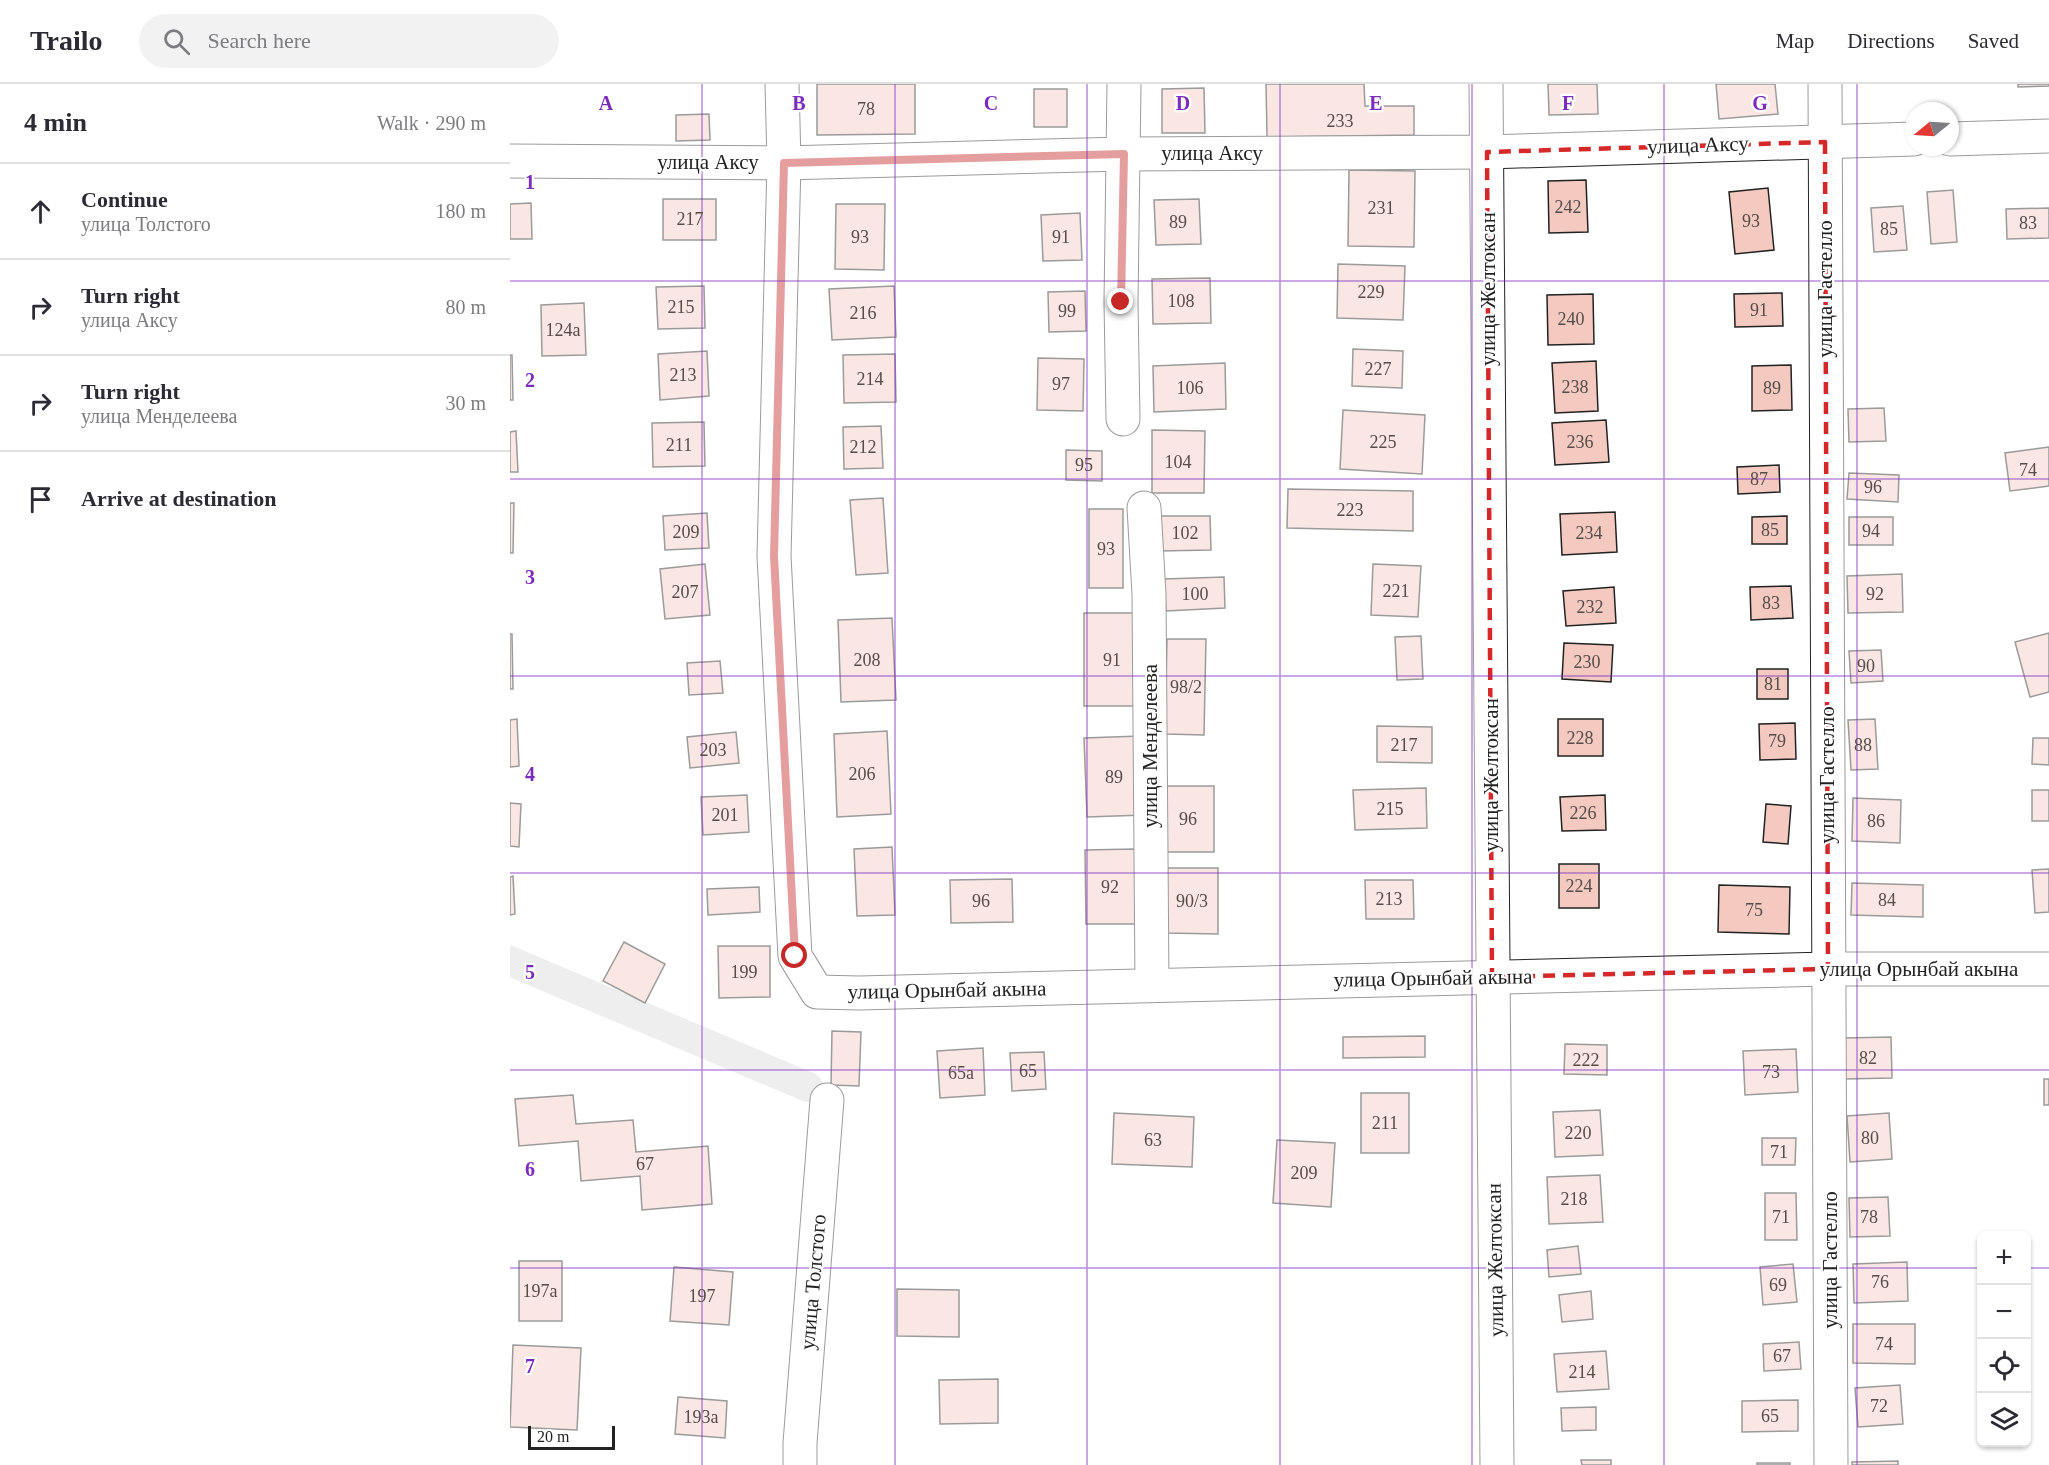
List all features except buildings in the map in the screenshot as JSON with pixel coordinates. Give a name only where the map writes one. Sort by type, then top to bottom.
[{"type":"street","points":[[782,84],[784,163]]},
{"type":"street","points":[[1123,419],[1121,302],[1124,84]]},
{"type":"street","name":"улица Желтоксан","points":[[1486,84],[1497,1465]]},
{"type":"street","name":"улица Гастелло","points":[[1825,84],[1832,1465]]},
{"type":"street","points":[[1959,139],[2049,136]]},
{"type":"street","name":"улица Аксу","points":[[510,161],[784,163],[1124,154],[1487,152],[1905,139]]},
{"type":"street","name":"улица Орынбай акына","points":[[784,163],[774,556],[795,956],[817,992],[859,993],[1828,969],[2049,969]]},
{"type":"street","name":"улица Менделеева","points":[[1144,507],[1149,594],[1152,984]]},
{"type":"street","name":"улица Толстого","points":[[800,1465],[827,1100]]},
{"type":"highlighted area","points":[[1825,142],[1828,969],[1492,977],[1487,152]]},
{"type":"waterway","points":[[510,961],[808,1087]]},
{"type":"route","points":[[795,956],[774,556],[784,163],[1124,154],[1121,302]]}]
